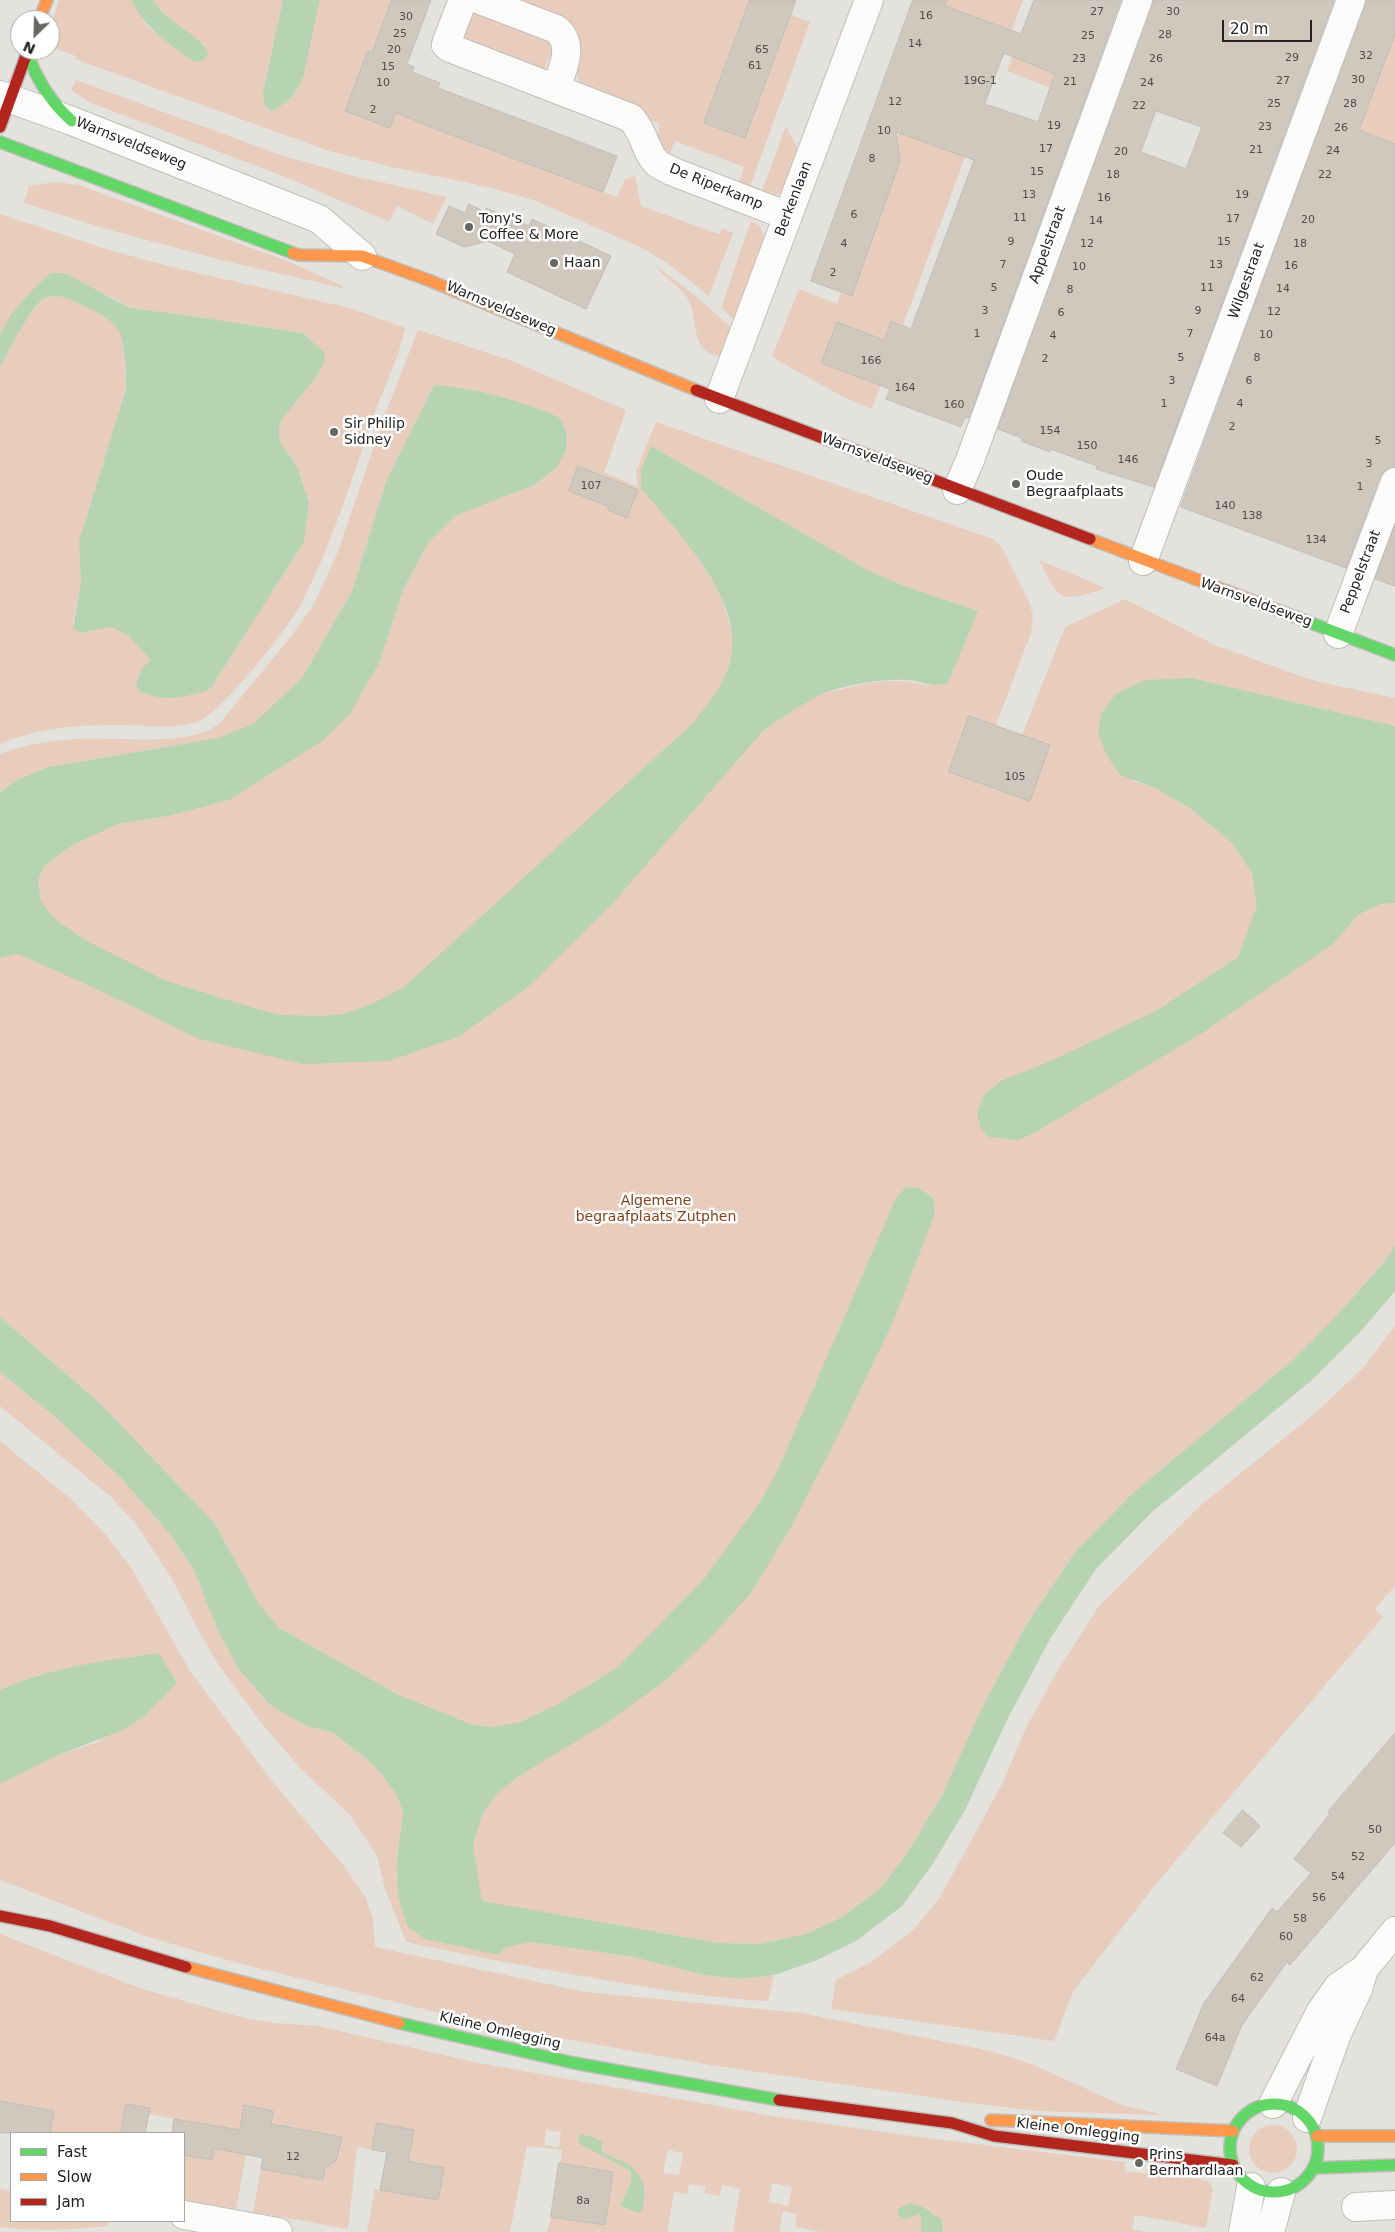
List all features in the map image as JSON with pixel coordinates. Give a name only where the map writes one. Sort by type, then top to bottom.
[{"type":"street","name":"De Riperkamp","points":[[463,0],[447,41],[448,46],[631,118],[640,128],[648,150],[657,162],[671,171],[788,216]]},
{"type":"street","points":[[480,0],[556,29],[562,34],[566,40],[566,61],[556,88]]},
{"type":"street","name":"Berkenlaan","points":[[719,399],[869,0]]},
{"type":"street","name":"Appelstraat","points":[[957,490],[973,452],[1138,0]]},
{"type":"street","name":"Wilgestraat","points":[[1143,561],[1351,0]]},
{"type":"street","points":[[0,127],[5,97],[24,60]]},
{"type":"street","points":[[31,60],[39,84],[59,110],[72,121]]},
{"type":"street","name":"Warnsveldseweg","points":[[5,97],[72,121],[319,219],[362,256]]},
{"type":"street","name":"Warnsveldseweg","points":[[0,142],[299,255],[362,256],[428,280],[719,399],[1395,655]]},
{"type":"street","name":"Peppelstraat","points":[[1338,634],[1395,482]]},
{"type":"street","name":"Kleine Omlegging","points":[[0,1907],[50,1926],[198,1970],[380,2019],[574,2063],[786,2102],[952,2123],[994,2136],[1232,2165]]},
{"type":"street","name":"Kleine Omlegging","points":[[0,1916],[50,1926]]},
{"type":"street","points":[[1273,2104],[1321,2011],[1338,1987],[1364,1969],[1395,1931]]},
{"type":"street","points":[[1364,1969],[1358,1989],[1336,2036],[1312,2127],[1318,2153],[1314,2168],[1305,2180],[1296,2187],[1281,2192],[1265,2192],[1251,2187],[1240,2178],[1232,2165],[1229,2151],[1233,2131],[1240,2120],[1248,2112],[1260,2106],[1273,2104],[1286,2106],[1312,2127],[1395,2136]]},
{"type":"street","name":"Kleine Omlegging","points":[[952,2123],[995,2119],[1233,2131]]},
{"type":"street","points":[[1314,2168],[1395,2165]]},
{"type":"street","points":[[1243,2232],[1251,2187]]},
{"type":"street","points":[[1270,2232],[1281,2192]]},
{"type":"street","points":[[1356,2207],[1395,2205]]},
{"type":"street","points":[[185,2215],[278,2232]]},
{"type":"green space","points":[[59,0],[131,0],[147,26],[193,61],[197,62],[205,45],[169,20],[153,0],[283,0],[263,92],[268,110],[272,111],[291,98],[303,78],[320,0],[392,0],[372,52],[368,50],[346,111],[390,128],[397,111],[424,122],[424,125],[617,197],[625,179],[635,176],[641,206],[719,234],[722,228],[733,233],[709,296],[667,263],[642,248],[536,201],[488,187],[392,167],[329,151],[75,59],[76,56],[60,50],[60,10],[56,10]]},
{"type":"green space","points":[[509,0],[750,0],[704,123],[745,138],[791,15],[810,22],[748,192],[737,188],[744,167],[675,141],[666,162],[655,156],[660,124],[593,98],[579,85],[573,41]]},
{"type":"green space","points":[[947,0],[1023,0],[872,409],[843,397],[772,357],[799,289],[837,304]]},
{"type":"green space","points":[[1034,0],[1083,0],[1050,88],[1007,71]]},
{"type":"green space","points":[[474,11],[547,33],[554,46],[544,69],[542,70],[463,42],[462,34]]},
{"type":"green space","points":[[1395,34],[1395,168],[1336,193]]},
{"type":"green space","points":[[76,80],[281,155],[358,177],[447,197],[433,224],[397,206],[389,222],[293,180],[89,102],[71,90]]},
{"type":"green space","points":[[786,126],[800,154],[783,192],[770,197],[760,196]]},
{"type":"green space","points":[[55,182],[79,185],[287,261],[343,286],[342,288],[221,260],[106,229],[24,203],[29,186]]},
{"type":"green space","points":[[0,214],[106,249],[168,266],[350,308],[405,328],[396,359],[376,409],[333,532],[301,604],[283,631],[237,688],[207,716],[197,722],[178,726],[118,725],[58,728],[28,734],[0,744],[0,367],[32,311],[47,297],[60,296],[75,302],[108,319],[118,328],[123,349],[126,389],[79,541],[81,581],[73,623],[82,633],[111,627],[129,636],[151,660],[143,667],[136,683],[211,688],[304,542],[309,503],[297,466],[282,445],[279,428],[283,418],[303,393],[324,352],[303,333],[130,308],[64,273],[0,336]]},
{"type":"green space","points":[[751,221],[760,226],[767,244],[737,323],[721,308]]},
{"type":"green space","points":[[656,266],[696,296],[734,330],[723,356],[712,354],[704,349],[699,342],[693,314],[686,296]]},
{"type":"green space","name":"Algemene begraafplaats Zutphen","points":[[418,330],[515,362],[626,410],[604,472],[638,487],[636,471],[656,422],[993,539],[1001,546],[1028,600],[1033,615],[1031,633],[996,725],[1022,735],[1065,627],[1125,599],[1217,646],[1315,681],[1395,698],[1395,726],[1192,678],[1133,781],[1155,788],[1191,809],[1232,843],[1253,873],[1358,915],[1381,904],[1395,903],[1395,1245],[1386,1260],[1341,1311],[1294,1359],[1133,1493],[1075,1552],[1026,1625],[981,1710],[941,1797],[909,1850],[882,1887],[842,1917],[806,1934],[760,1944],[719,1943],[481,1901],[473,1845],[482,1815],[497,1794],[518,1776],[473,1725],[397,1694],[279,1628],[259,1604],[215,1524],[101,1404],[0,1317],[0,958],[18,954],[41,902],[38,881],[44,866],[74,844],[119,824],[168,816],[379,663],[404,588],[428,543],[455,516],[534,485],[566,449],[567,433],[559,417],[529,405],[498,396],[434,385],[387,479],[352,591],[302,678],[253,725],[218,738],[48,767],[17,780],[0,792],[0,754],[28,745],[66,740],[92,738],[170,739],[206,731],[219,724],[289,639],[313,606],[337,554],[384,417]],"holes":[[[651,446],[864,568],[899,584],[978,611],[929,686],[901,681],[888,681],[863,684],[823,694],[733,636],[720,593],[691,547]]]},
{"type":"green space","points":[[1039,560],[1105,588],[1079,596],[1063,596],[1052,585]]},
{"type":"green space","points":[[1395,1326],[1395,1586],[1375,1609],[1383,1617],[1155,1885],[1073,1992],[1054,2041],[831,2009],[836,1980],[873,1961],[913,1930],[939,1899],[1002,1784],[1026,1728],[1056,1673],[1099,1606],[1200,1506],[1314,1414],[1362,1369]]},
{"type":"green space","points":[[0,1372],[54,1416],[121,1478],[169,1533],[194,1570],[217,1629],[238,1668],[270,1705],[304,1725],[333,1733],[368,1760],[383,1776],[396,1794],[403,1812],[397,1859],[425,1939],[499,1954],[504,1948],[531,1942],[633,1957],[705,1975],[741,1979],[774,1975],[768,2001],[711,1996],[616,1982],[406,1942],[385,1889],[377,1856],[349,1814],[301,1769],[260,1721],[218,1664],[172,1579],[135,1523],[111,1497],[0,1406]]},
{"type":"green space","points":[[0,1441],[73,1501],[105,1534],[132,1569],[190,1671],[271,1780],[344,1866],[366,1898],[373,1920],[375,1947],[585,1992],[802,2013],[991,2051],[1034,2065],[1122,2105],[1164,2115],[1037,2111],[970,2103],[710,2065],[554,2037],[456,2017],[238,1963],[148,1937],[0,1880],[0,1784],[56,1756],[101,1741],[41,1674],[0,1690]]},
{"type":"green space","points":[[0,1934],[142,1989],[244,2018],[276,2023],[318,2026],[474,2062],[773,2116],[911,2136],[1125,2162],[1125,2171],[1207,2180],[1213,2188],[1206,2228],[1135,2215],[1132,2229],[1146,2232],[943,2232],[942,2220],[923,2207],[913,2216],[918,2214],[921,2217],[921,2232],[822,2232],[795,2227],[797,2214],[783,2211],[779,2232],[733,2232],[740,2189],[722,2185],[720,2196],[704,2193],[706,2187],[689,2184],[687,2194],[674,2192],[667,2232],[547,2232],[551,2217],[605,2225],[613,2172],[592,2169],[590,2183],[558,2178],[562,2150],[527,2146],[510,2232],[367,2232],[375,2189],[438,2200],[444,2168],[408,2161],[413,2130],[372,2150],[357,2147],[348,2229],[253,2212],[261,2169],[323,2180],[326,2163],[314,2144],[316,2132],[294,2128],[291,2140],[269,2136],[273,2111],[257,2108],[250,2156],[246,2155],[236,2209],[185,2200],[185,2155],[212,2160],[218,2127],[149,2114],[150,2108],[127,2104],[121,2132],[50,2132],[53,2111],[0,2101]],"holes":[[[546,2130],[561,2132],[559,2147],[544,2145]],[[588,2135],[603,2142],[601,2150],[636,2171],[642,2181],[645,2193],[642,2210],[637,2213],[621,2206],[631,2183],[631,2171],[579,2143]],[[668,2150],[683,2153],[679,2175],[663,2173]],[[772,2183],[792,2187],[788,2206],[769,2202]]]},
{"type":"green space","points":[[1273,2125],[1282,2127],[1290,2132],[1295,2140],[1297,2149],[1295,2158],[1290,2166],[1282,2171],[1273,2173],[1264,2171],[1256,2166],[1251,2158],[1249,2149],[1251,2140],[1256,2132],[1264,2127]]},
{"type":"green space","points":[[0,2189],[10,2191],[10,2222],[109,2222],[108,2226],[80,2229],[28,2230],[0,2227]]},
{"type":"shaded area","points":[[131,0],[153,0],[158,8],[200,42],[208,54],[205,59],[197,62],[193,61],[166,41],[143,19]]},
{"type":"shaded area","points":[[283,0],[320,0],[303,78],[291,98],[272,111],[265,106],[263,92]]},
{"type":"shaded area","points":[[51,273],[64,273],[130,308],[303,333],[324,352],[325,361],[316,377],[283,418],[279,428],[282,445],[297,466],[309,503],[304,542],[211,688],[206,691],[188,696],[165,698],[148,695],[139,691],[136,683],[143,667],[151,660],[129,636],[111,627],[81,633],[73,629],[81,581],[79,541],[126,389],[124,349],[118,329],[101,315],[60,296],[47,297],[32,311],[0,367],[0,336],[3,328],[22,302]]},
{"type":"shaded area","points":[[434,385],[498,396],[529,405],[559,417],[567,433],[566,450],[556,468],[534,485],[455,516],[428,543],[404,588],[379,663],[349,715],[322,741],[229,800],[168,816],[119,824],[74,844],[44,866],[38,881],[41,902],[56,920],[85,940],[164,980],[282,1015],[321,1016],[344,1014],[372,1004],[404,987],[690,726],[715,694],[727,672],[733,648],[730,623],[721,598],[708,573],[692,549],[641,488],[641,470],[651,446],[864,568],[899,584],[978,611],[948,683],[931,685],[897,680],[852,685],[822,694],[784,716],[763,731],[612,904],[527,988],[458,1037],[389,1061],[303,1064],[199,1039],[88,985],[18,954],[0,958],[0,792],[17,780],[48,767],[218,738],[253,724],[302,678],[352,591],[387,479]]},
{"type":"shaded area","points":[[1192,678],[1395,726],[1395,903],[1381,904],[1358,915],[1333,944],[1202,1033],[1036,1132],[1018,1140],[989,1137],[981,1129],[977,1113],[983,1096],[1001,1081],[1053,1060],[1156,1011],[1238,957],[1257,906],[1252,873],[1232,843],[1191,809],[1155,788],[1120,775],[1106,754],[1098,732],[1102,712],[1116,694],[1145,680]]},
{"type":"shaded area","points":[[906,1187],[919,1188],[933,1198],[935,1213],[893,1322],[792,1525],[751,1593],[710,1638],[666,1680],[608,1722],[519,1776],[497,1794],[482,1815],[473,1845],[482,1901],[719,1943],[760,1944],[806,1934],[842,1917],[882,1887],[909,1850],[941,1797],[981,1710],[1026,1625],[1075,1552],[1133,1493],[1294,1359],[1341,1311],[1386,1260],[1395,1245],[1395,1291],[1362,1330],[1312,1380],[1152,1512],[1096,1569],[1050,1639],[1006,1722],[965,1810],[932,1865],[902,1906],[856,1941],[815,1961],[774,1975],[741,1979],[705,1975],[633,1957],[531,1942],[504,1948],[499,1955],[425,1939],[408,1927],[398,1897],[397,1859],[403,1812],[396,1794],[383,1776],[368,1760],[333,1733],[304,1725],[270,1705],[238,1668],[217,1629],[194,1570],[169,1533],[121,1478],[54,1416],[0,1372],[0,1317],[101,1404],[215,1524],[259,1604],[279,1628],[397,1694],[473,1725],[495,1727],[521,1722],[558,1704],[618,1667],[704,1579],[760,1502],[777,1472],[896,1198]]},
{"type":"shaded area","points":[[159,1653],[177,1683],[142,1718],[123,1730],[56,1756],[0,1784],[0,1690],[58,1670]]},
{"type":"shaded area","points":[[580,2134],[603,2142],[601,2150],[628,2164],[636,2171],[642,2181],[645,2193],[642,2210],[638,2213],[621,2206],[631,2183],[631,2171],[578,2143]]},
{"type":"shaded area","points":[[909,2203],[923,2207],[942,2220],[943,2232],[921,2232],[921,2217],[918,2214],[908,2219],[903,2219],[898,2214],[898,2209]]},
{"type":"building","points":[[392,0],[431,0],[407,64],[414,67],[412,72],[440,83],[438,88],[617,156],[603,192],[425,125],[396,112],[390,128],[345,111],[368,50],[372,52]]},
{"type":"building","points":[[750,0],[796,0],[745,138],[704,123]]},
{"type":"building","points":[[913,0],[947,0],[945,6],[1021,34],[1034,0],[1121,0],[969,418],[965,417],[961,427],[886,399],[890,389],[821,363],[837,322],[884,340],[891,321],[911,329],[974,160],[896,132],[900,161],[852,296],[811,281]],"holes":[[[1004,53],[1055,74],[1038,122],[985,104]]]},
{"type":"building","points":[[1153,0],[1334,0],[1154,487],[1096,469],[1097,466],[1051,449],[1050,452],[1021,441],[1022,438],[998,429]],"holes":[[[1156,111],[1202,127],[1186,169],[1141,152]]]},
{"type":"building","points":[[1366,0],[1395,0],[1395,34],[1359,130],[1395,144],[1395,467],[1385,470],[1380,477],[1346,568],[1181,507]]},
{"type":"building","points":[[469,204],[485,212],[486,208],[529,226],[532,219],[611,256],[586,309],[507,272],[515,254],[488,241],[464,247],[436,234],[449,206],[465,213]]},
{"type":"building","points":[[578,466],[638,490],[627,518],[608,510],[608,506],[569,491]]},
{"type":"building","points":[[1395,526],[1395,586],[1375,579]]},
{"type":"building","points":[[969,716],[1050,745],[1030,801],[949,772]]},
{"type":"building","points":[[1395,1733],[1395,1843],[1290,1965],[1287,1962],[1242,2025],[1217,2086],[1176,2069],[1204,2003],[1272,1908],[1277,1912],[1311,1873],[1294,1859],[1330,1814],[1328,1812]]},
{"type":"building","points":[[1243,1810],[1260,1826],[1241,1847],[1223,1833]]},
{"type":"building","points":[[0,2101],[54,2111],[50,2132],[0,2133]]},
{"type":"building","points":[[126,2104],[150,2108],[145,2132],[121,2132]]},
{"type":"building","points":[[244,2105],[273,2111],[271,2124],[342,2137],[336,2161],[325,2168],[323,2180],[261,2169],[263,2158],[214,2148],[212,2160],[185,2155],[185,2132],[172,2132],[174,2119],[240,2130]]},
{"type":"building","points":[[377,2123],[414,2130],[408,2161],[444,2168],[438,2200],[380,2190],[387,2152],[372,2150]]},
{"type":"building","points":[[559,2163],[613,2172],[605,2225],[551,2217]]},
{"type":"traffic: fast","points":[[30,60],[45,90],[72,121]]},
{"type":"traffic: fast","points":[[0,142],[293,253]]},
{"type":"traffic: fast","points":[[1277,610],[1395,655]]},
{"type":"traffic: fast","points":[[399,2023],[574,2063],[779,2100]]},
{"type":"traffic: fast","points":[[1274,2104],[1291,2107],[1299,2111],[1311,2123],[1315,2131],[1318,2148],[1315,2165],[1311,2173],[1299,2185],[1291,2189],[1274,2192],[1257,2189],[1249,2185],[1237,2173],[1233,2165],[1230,2148],[1233,2131],[1237,2123],[1249,2111],[1257,2107],[1274,2104]]},
{"type":"traffic: fast","points":[[1314,2168],[1395,2165]]},
{"type":"traffic: slow","points":[[43,10],[47,0]]},
{"type":"traffic: slow","points":[[293,253],[299,255],[362,256],[428,280],[696,390]]},
{"type":"traffic: slow","points":[[1090,539],[1277,610]]},
{"type":"traffic: slow","points":[[186,1967],[399,2023]]},
{"type":"traffic: slow","points":[[991,2120],[1233,2131]]},
{"type":"traffic: slow","points":[[1317,2136],[1395,2136]]},
{"type":"traffic: jam","points":[[0,127],[24,60]]},
{"type":"traffic: jam","points":[[696,390],[1090,539]]},
{"type":"traffic: jam","points":[[0,1916],[50,1926],[186,1967]]},
{"type":"traffic: jam","points":[[779,2100],[952,2123],[994,2136],[1233,2165]]},
{"type":"place","name":"Tony's Coffee & More","points":[[469,227]]},
{"type":"place","name":"Haan","points":[[554,263]]},
{"type":"place","name":"Sir Philip Sidney","points":[[334,432]]},
{"type":"place","name":"Oude Begraafplaats","points":[[1016,484]]},
{"type":"place","name":"Prins Bernhardlaan","points":[[1139,2163]]}]
